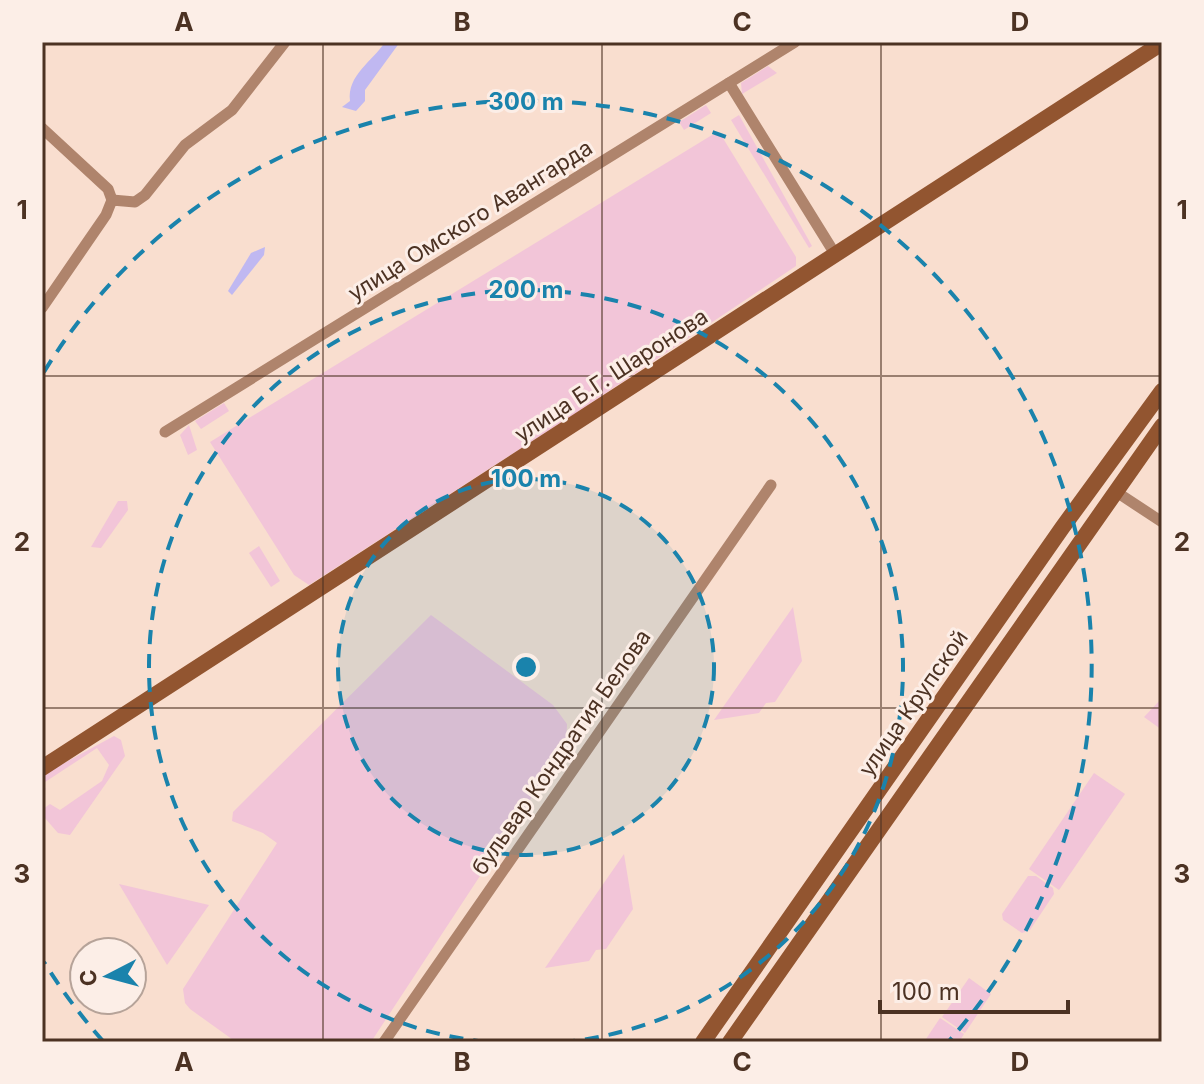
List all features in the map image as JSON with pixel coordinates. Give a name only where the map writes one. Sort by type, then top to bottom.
[{"type":"main road","name":"улица Б.Г. Шаронова","points":[[42,768],[1162,43]]},
{"type":"main road","name":"улица Крупской","points":[[703,1042],[1053,541],[1162,391]]},
{"type":"main road","name":"улица Крупской","points":[[730,1042],[1162,426]]},
{"type":"street","points":[[112,200],[135,202],[145,195],[185,145],[240,101],[285,42]]},
{"type":"street","name":"улица Омского Авангарда","points":[[165,432],[795,42]]},
{"type":"street","points":[[729,83],[835,254]]},
{"type":"street","points":[[42,128],[108,189],[112,200],[106,215],[42,308]]},
{"type":"street","name":"бульвар Кондратия Белова","points":[[384,1042],[771,485]]},
{"type":"street","points":[[1115,491],[1162,522]]},
{"type":"shaded area","points":[[385,42],[400,42],[365,90],[365,101],[356,111],[342,107],[350,101],[356,76]]},
{"type":"shaded area","points":[[768,66],[777,73],[742,94],[741,83]]},
{"type":"shaded area","points":[[706,105],[711,113],[684,130],[679,122]]},
{"type":"shaded area","points":[[739,115],[812,246],[809,248],[731,120]]},
{"type":"shaded area","points":[[712,135],[721,135],[796,257],[796,266],[309,585],[294,575],[210,442]]},
{"type":"shaded area","points":[[265,247],[264,255],[232,295],[228,291],[251,253]]},
{"type":"shaded area","points":[[224,403],[229,411],[201,429],[195,421]]},
{"type":"shaded area","points":[[189,425],[197,450],[188,455],[180,435]]},
{"type":"shaded area","points":[[118,501],[127,501],[128,510],[101,548],[91,547]]},
{"type":"shaded area","points":[[259,546],[280,581],[271,587],[249,553]]},
{"type":"shaded area","points":[[793,607],[802,661],[775,702],[766,703],[759,713],[714,720]]},
{"type":"shaded area","points":[[431,615],[553,705],[567,724],[566,745],[371,1042],[236,1042],[190,1009],[185,1003],[183,989],[277,843],[263,833],[232,821],[233,812]]},
{"type":"shaded area","points":[[1162,698],[1162,730],[1144,717]]},
{"type":"shaded area","points":[[114,736],[121,740],[125,756],[70,835],[58,833],[44,817],[43,809],[50,804],[60,810],[102,781],[109,765],[97,748],[42,784],[42,775]]},
{"type":"shaded area","points":[[1094,773],[1125,794],[1059,890],[1029,869]]},
{"type":"shaded area","points":[[624,854],[633,909],[606,949],[596,950],[589,961],[545,968]]},
{"type":"shaded area","points":[[1028,876],[1036,876],[1053,888],[1054,894],[1030,930],[1022,933],[1003,920],[1002,914]]},
{"type":"shaded area","points":[[119,884],[209,905],[167,965]]},
{"type":"shaded area","points":[[969,978],[991,994],[965,1033],[942,1017]]},
{"type":"shaded area","points":[[940,1018],[964,1034],[959,1042],[924,1042]]}]
